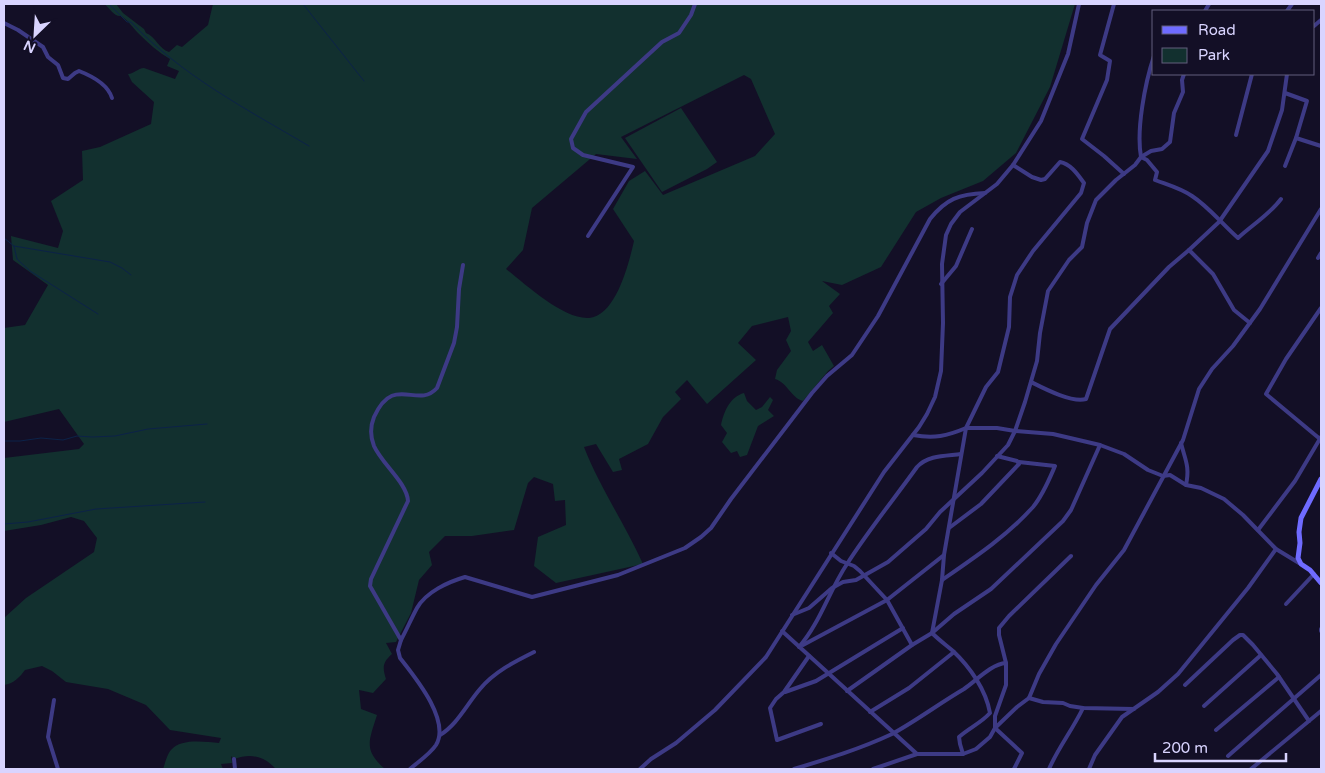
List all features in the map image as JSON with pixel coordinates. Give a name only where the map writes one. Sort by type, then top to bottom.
[{"type":"main road","points":[[1321,479],[1301,518],[1298,558],[1301,564],[1314,574],[1321,583]]},
{"type":"street","points":[[588,236],[633,167],[583,154],[573,148],[571,139],[586,112],[662,42],[679,33],[691,16],[695,4]]},
{"type":"street","points":[[640,769],[651,759],[676,743],[715,710],[766,657],[884,472],[919,427],[935,398],[941,370],[943,323],[941,284],[946,234],[960,212],[997,184],[1013,165],[1041,121],[1059,81],[1068,54],[1079,4]]},
{"type":"street","points":[[1114,4],[1100,55],[1110,61],[1107,80],[1082,139],[1124,174]]},
{"type":"street","points":[[4,24],[18,30],[43,47],[48,57],[58,66],[63,78],[68,79],[75,72],[79,71],[85,73],[104,86],[112,95],[112,98]]},
{"type":"street","points":[[1152,63],[1138,146],[1141,157],[1147,160],[1157,172],[1155,180],[1174,186],[1191,195],[1209,209],[1219,222],[1238,238],[1274,208],[1281,199]]},
{"type":"street","points":[[792,615],[809,608],[832,588],[843,582],[856,580],[878,569],[895,556],[926,529],[940,512],[977,478],[1008,445],[1038,361],[1040,333],[1048,291],[1069,260],[1082,247],[1087,223],[1096,200],[1135,165],[1141,157],[1151,151],[1162,149],[1170,142],[1174,113],[1183,92],[1184,75]]},
{"type":"street","points":[[1236,135],[1252,75]]},
{"type":"street","points":[[1031,382],[1070,398],[1080,400],[1086,398],[1110,329],[1169,267],[1219,222],[1268,151],[1282,110],[1287,75]]},
{"type":"street","points":[[1285,93],[1307,101],[1285,166]]},
{"type":"street","points":[[1296,138],[1321,146]]},
{"type":"street","points":[[932,633],[966,428],[981,396],[998,372],[1009,327],[1010,297],[1016,275],[1033,251],[1080,194],[1084,183],[1066,163],[1060,162],[1045,179],[1041,180],[1032,177],[1013,165]]},
{"type":"street","points":[[440,735],[438,718],[433,706],[398,654],[401,640],[422,601],[437,590],[465,577],[532,597],[618,575],[685,548],[701,537],[711,528],[817,387],[832,371],[852,355],[878,316],[930,219],[939,208],[957,197],[985,193]]},
{"type":"street","points":[[873,769],[917,754],[963,754],[976,748],[990,737],[995,728],[1029,698],[1039,674],[1056,644],[1096,585],[1124,550],[1181,442],[1199,389],[1212,368],[1233,346],[1250,322],[1321,209]]},
{"type":"street","points":[[941,284],[956,266],[972,229]]},
{"type":"street","points":[[1189,250],[1214,274],[1234,310],[1250,322]]},
{"type":"street","points":[[1318,258],[1321,253]]},
{"type":"street","points":[[401,640],[370,583],[407,505],[408,494],[375,448],[371,438],[372,422],[381,402],[387,397],[396,394],[424,395],[432,393],[437,388],[454,343],[457,328],[459,289],[464,265]]},
{"type":"street","points":[[1258,530],[1296,481],[1320,438],[1266,394],[1286,359],[1321,308]]},
{"type":"street","points":[[914,435],[923,437],[947,436],[966,428],[997,428],[1054,434],[1100,445],[1124,454],[1148,470],[1163,476],[1170,475],[1186,485],[1201,488],[1224,500],[1232,505],[1276,549],[1301,564]]},
{"type":"street","points":[[1181,442],[1188,461],[1186,485]]},
{"type":"street","points":[[847,691],[932,633],[954,614],[991,589],[1063,521],[1071,510],[1100,445]]},
{"type":"street","points":[[799,647],[810,634],[832,588],[847,563],[923,461],[961,454]]},
{"type":"street","points":[[942,580],[987,549],[1033,506],[1055,466],[1019,462],[997,456]]},
{"type":"street","points":[[949,528],[981,504],[1016,470],[1019,462]]},
{"type":"street","points":[[1089,769],[1095,755],[1122,717],[1178,674],[1248,588],[1276,549]]},
{"type":"street","points":[[831,553],[840,561],[854,566],[887,600],[912,645]]},
{"type":"street","points":[[799,647],[887,600],[944,555]]},
{"type":"street","points":[[1014,769],[1022,753],[995,728],[995,716],[1006,686],[1006,663],[1000,641],[999,628],[1071,556]]},
{"type":"street","points":[[1286,604],[1314,574]]},
{"type":"street","points":[[784,692],[816,681],[903,628]]},
{"type":"street","points":[[782,631],[917,754]]},
{"type":"street","points":[[932,633],[967,666],[977,680],[989,706],[990,713],[959,737],[963,754]]},
{"type":"street","points":[[1185,684],[1240,635],[1246,637],[1279,677],[1310,721]]},
{"type":"street","points":[[410,769],[435,746],[440,735],[451,727],[481,686],[507,665],[534,652]]},
{"type":"street","points":[[870,712],[910,688],[954,652]]},
{"type":"street","points":[[1204,706],[1261,655]]},
{"type":"street","points":[[809,656],[784,692],[770,708],[777,740],[821,724]]},
{"type":"street","points":[[794,769],[864,746],[893,733],[977,680],[991,669],[1006,663]]},
{"type":"street","points":[[1228,756],[1321,675]]},
{"type":"street","points":[[1216,730],[1279,677]]},
{"type":"street","points":[[1029,698],[1083,708],[1134,709]]},
{"type":"street","points":[[54,700],[48,737],[58,769]]},
{"type":"street","points":[[1049,769],[1083,708]]},
{"type":"street","points":[[1250,769],[1321,712]]},
{"type":"street","points":[[234,759],[235,769]]},
{"type":"green space","points":[[104,4],[116,4],[123,13],[169,52],[177,45],[182,47],[208,25],[213,4],[1075,4],[1050,87],[1016,153],[983,181],[941,198],[916,212],[881,267],[842,285],[822,281],[840,294],[829,306],[833,313],[808,342],[813,351],[822,345],[834,366],[803,401],[795,397],[783,384],[775,379],[777,370],[791,351],[786,340],[791,331],[788,317],[752,326],[738,343],[756,360],[707,404],[687,380],[675,392],[681,399],[663,417],[648,444],[619,459],[622,470],[613,472],[596,444],[584,447],[597,477],[643,564],[556,583],[534,566],[538,537],[566,525],[565,500],[555,501],[553,484],[534,477],[528,483],[514,530],[472,536],[445,536],[429,552],[432,565],[419,580],[411,613],[396,642],[386,643],[392,654],[384,665],[386,679],[373,693],[359,690],[361,709],[377,715],[370,745],[373,756],[385,769],[276,769],[267,761],[257,757],[246,756],[234,759],[231,756],[232,763],[221,764],[223,769],[163,769],[168,754],[175,746],[187,742],[219,743],[221,738],[170,730],[146,705],[108,689],[66,682],[42,666],[25,670],[16,680],[4,685],[4,618],[26,598],[94,552],[97,538],[84,521],[71,517],[41,525],[4,531],[4,458],[79,449],[84,444],[59,409],[4,422],[4,328],[25,325],[48,285],[13,260],[11,236],[58,248],[63,231],[51,201],[83,180],[82,151],[100,147],[151,124],[154,102],[132,82],[128,74],[144,68],[175,79],[179,71],[167,66],[170,59],[149,44],[126,20],[114,14]],"holes":[[[744,75],[751,79],[775,134],[755,156],[663,195],[645,171],[629,181],[613,209],[634,241],[620,287],[607,308],[598,315],[589,318],[568,313],[545,300],[506,269],[523,250],[532,208],[596,154],[637,159],[621,137]]]},
{"type":"green space","points":[[681,108],[717,162],[662,192],[625,138]]},
{"type":"green space","points":[[744,393],[747,401],[756,410],[762,407],[770,397],[773,400],[768,410],[774,416],[758,426],[747,455],[740,457],[737,451],[731,453],[722,442],[727,433],[721,425],[728,405]]},
{"type":"waterway","points":[[109,4],[127,22],[131,22],[171,59],[193,75],[309,146]]},
{"type":"waterway","points":[[303,4],[364,81]]},
{"type":"waterway","points":[[4,238],[14,246],[17,259],[30,271],[98,314]]},
{"type":"waterway","points":[[14,246],[110,262],[131,275]]},
{"type":"waterway","points":[[4,441],[41,438],[63,440],[77,436],[115,436],[148,429],[207,424]]},
{"type":"waterway","points":[[4,524],[28,522],[96,509],[205,502]]}]
